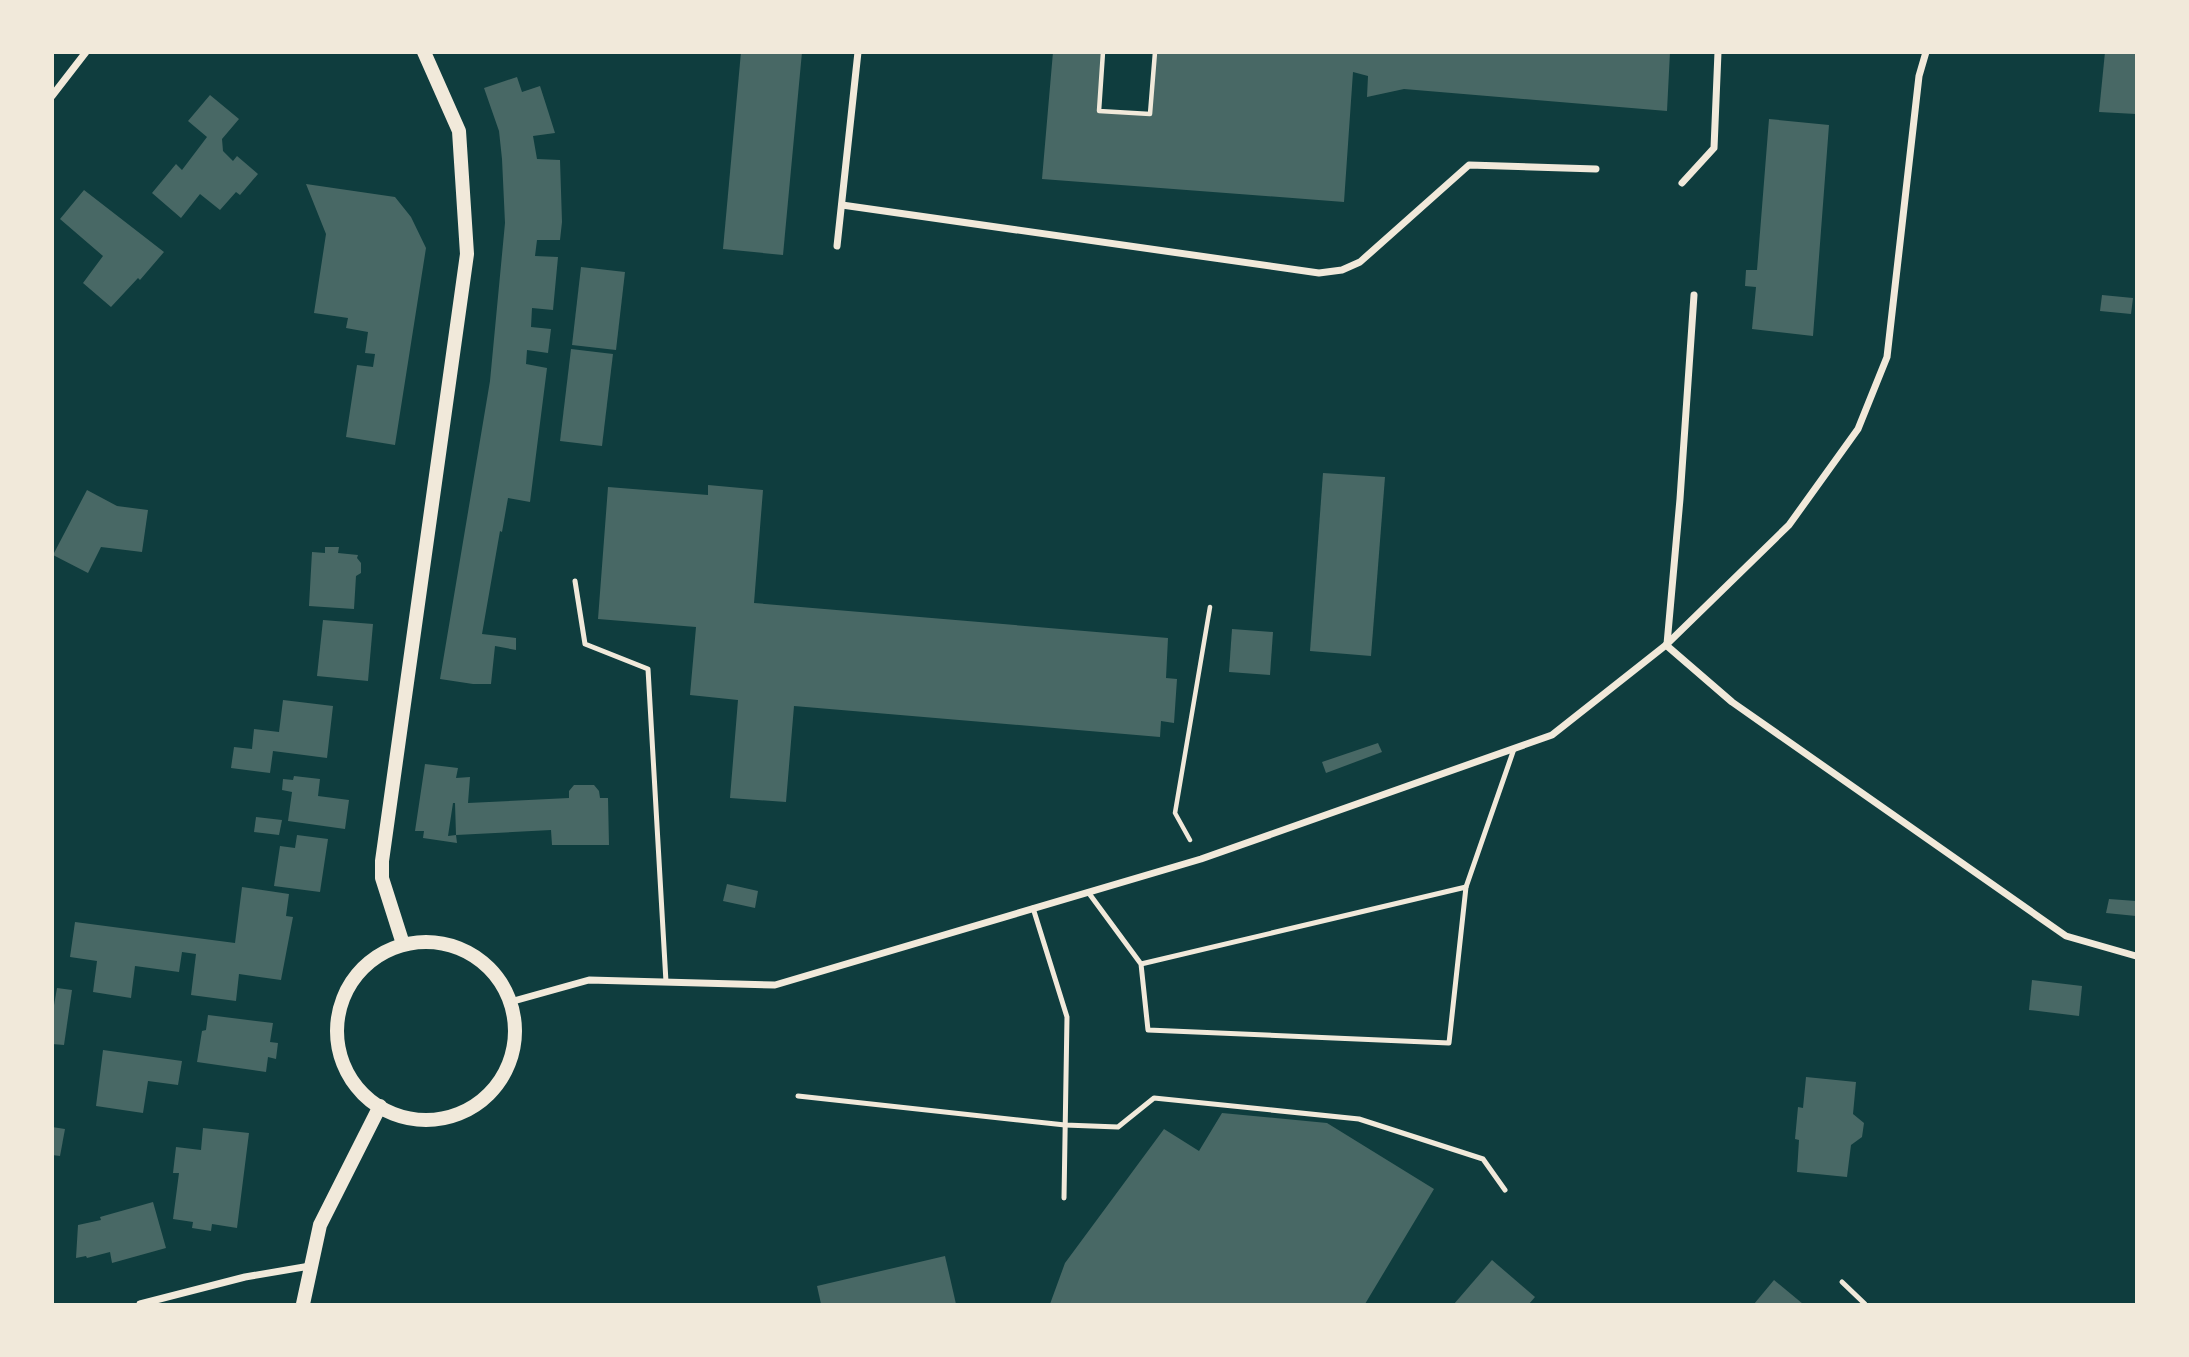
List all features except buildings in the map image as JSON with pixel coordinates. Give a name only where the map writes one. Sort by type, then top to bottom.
[{"type":"main road","points":[[403,944],[382,878],[382,861],[467,254],[459,131],[424,52]]},
{"type":"main road","points":[[434,941],[463,949],[488,966],[506,990],[510,1002],[515,1019],[514,1050],[503,1078],[482,1101],[456,1115],[425,1120],[397,1115],[372,1102],[352,1081],[340,1055],[337,1027],[342,999],[357,974],[377,956],[403,944],[434,941]]},
{"type":"main road","points":[[303,1304],[320,1225],[380,1106]]},
{"type":"street","points":[[52,96],[86,52]]},
{"type":"street","points":[[837,246],[858,52]]},
{"type":"street","points":[[1682,183],[1714,148],[1718,52]]},
{"type":"street","points":[[510,1002],[589,980],[775,985],[1201,859],[1552,735],[1667,645],[1789,525],[1857,429],[1887,357],[1919,76],[1926,52]]},
{"type":"street","points":[[842,205],[1319,273],[1342,270],[1360,262],[1469,165],[1596,169]]},
{"type":"street","points":[[1667,645],[1680,499],[1693,295]]},
{"type":"street","points":[[1667,645],[1732,702],[2066,936],[2137,956]]},
{"type":"street","points":[[140,1304],[245,1277],[310,1266]]},
{"type":"lane","points":[[575,581],[585,644],[648,669],[666,982]]},
{"type":"lane","points":[[1088,892],[1141,964],[1148,1030],[1449,1043],[1466,887],[1514,749]]},
{"type":"lane","points":[[1141,964],[1466,887]]},
{"type":"lane","points":[[1033,908],[1067,1017],[1064,1198]]},
{"type":"lane","points":[[798,1096],[1065,1125],[1118,1126],[1154,1098],[1359,1119],[1483,1159],[1505,1190]]},
{"type":"lane","points":[[1842,1282],[1865,1304]]},
{"type":"path","points":[[1103,52],[1099,111],[1150,114],[1155,52]]},
{"type":"path","points":[[1201,859],[1175,813],[1210,607]]}]
